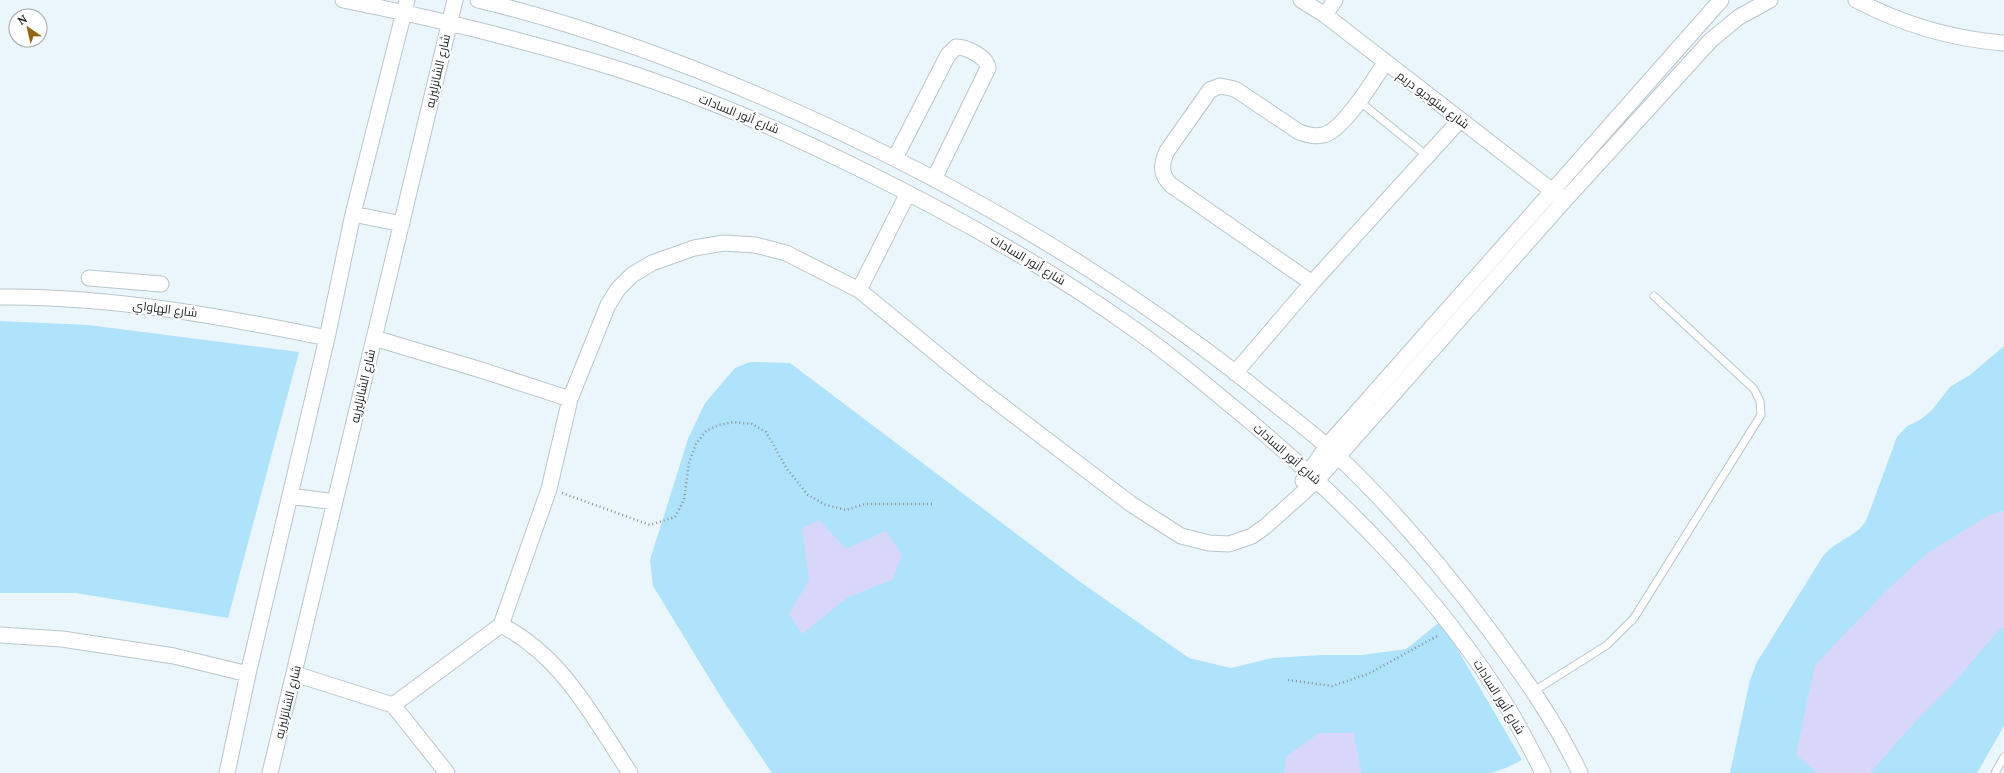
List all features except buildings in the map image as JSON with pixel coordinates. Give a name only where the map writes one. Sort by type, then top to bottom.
[{"type":"street","name":"شارع أنور السادات","points":[[343,0],[405,6],[450,23],[597,62],[677,90],[791,135],[908,193],[981,232],[1037,265],[1125,322],[1208,386],[1312,476],[1398,562],[1452,628],[1511,712],[1543,773]]},
{"type":"street","name":"شارع الشانزليزيه","points":[[270,773],[295,674],[455,0]]},
{"type":"street","name":"شارع أنور السادات","points":[[478,0],[597,34],[713,76],[828,125],[934,179],[1052,246],[1131,296],[1183,332],[1327,446],[1357,475],[1445,574],[1534,691],[1580,773]]},
{"type":"street","name":"شارع ستوديو دريم","points":[[1301,0],[1325,15],[1385,63],[1552,190],[1564,201]]},
{"type":"street","points":[[1325,15],[1335,0]]},
{"type":"street","points":[[393,704],[501,625],[549,489],[570,399],[608,305],[618,289],[632,275],[652,263],[694,248],[724,243],[755,245],[786,253],[858,290],[976,386],[1131,504],[1182,536],[1209,543],[1229,544],[1252,536],[1285,509],[1295,498],[1312,476],[1327,446],[1721,0]]},
{"type":"street","points":[[1312,476],[1339,457],[1564,201],[1711,40],[1739,17],[1770,0]]},
{"type":"street","points":[[1856,0],[1890,17],[1926,29],[1966,38],[2004,43]]},
{"type":"street","points":[[227,773],[248,674],[327,338],[353,214],[405,6]]},
{"type":"street","points":[[895,158],[948,55],[956,47],[967,49],[986,61],[988,68],[934,179]]},
{"type":"street","points":[[1312,283],[1171,185],[1165,179],[1162,172],[1162,163],[1167,151],[1210,90],[1220,86],[1235,88],[1299,132],[1310,136],[1324,135],[1335,129],[1358,101],[1385,63]]},
{"type":"street","points":[[1235,372],[1312,283],[1460,120]]},
{"type":"street","points":[[858,290],[908,193]]},
{"type":"street","points":[[353,214],[402,224]]},
{"type":"street","points":[[89,278],[161,284]]},
{"type":"street","points":[[110,303],[113,280]]},
{"type":"street","points":[[134,305],[135,282]]},
{"type":"street","name":"شارع الهاواي","points":[[0,296],[134,305],[249,322],[327,338]]},
{"type":"street","points":[[374,338],[481,370],[570,399]]},
{"type":"street","points":[[290,496],[335,502]]},
{"type":"street","points":[[501,625],[521,635],[550,659],[564,674],[630,773]]},
{"type":"street","points":[[0,635],[62,639],[174,656],[248,674]]},
{"type":"street","points":[[295,674],[393,704],[447,773]]},
{"type":"lane","points":[[1358,101],[1427,156]]},
{"type":"lane","points":[[1534,691],[1607,645],[1634,618],[1761,415],[1760,401],[1754,389],[1654,296]]},
{"type":"lane","points":[[1995,773],[2004,757]]},
{"type":"path","points":[[549,489],[650,525],[676,517],[684,500],[689,463],[696,444],[706,431],[719,425],[734,422],[752,424],[766,432],[787,468],[808,495],[826,505],[846,510],[865,504],[934,504]]},
{"type":"path","points":[[1288,680],[1332,686],[1368,674],[1452,628]]},
{"type":"shaded area","points":[[0,321],[88,325],[299,352],[228,618],[76,593],[0,593]]},
{"type":"shaded area","points":[[2004,346],[2004,726],[1977,773],[1730,773],[1750,680],[1757,662],[1823,556],[1830,548],[1856,532],[1866,521],[1897,437],[1906,427],[1921,419],[1932,410],[1950,387],[1970,375]]},
{"type":"shaded area","points":[[750,362],[790,363],[1079,581],[1189,658],[1231,668],[1272,658],[1322,655],[1362,655],[1406,649],[1441,621],[1522,760],[1491,773],[772,773],[722,699],[653,586],[650,560],[688,439],[705,403],[735,368]]},
{"type":"shaded area","points":[[2004,511],[2004,627],[1999,630],[1951,686],[1916,721],[1870,773],[1817,773],[1796,754],[1815,665],[1885,592],[1926,554],[1989,515]]},
{"type":"shaded area","points":[[819,520],[846,549],[886,531],[902,555],[892,580],[848,597],[802,634],[789,614],[809,580],[802,529]]},
{"type":"shaded area","points":[[1319,733],[1354,733],[1361,773],[1284,773],[1286,757]]}]
